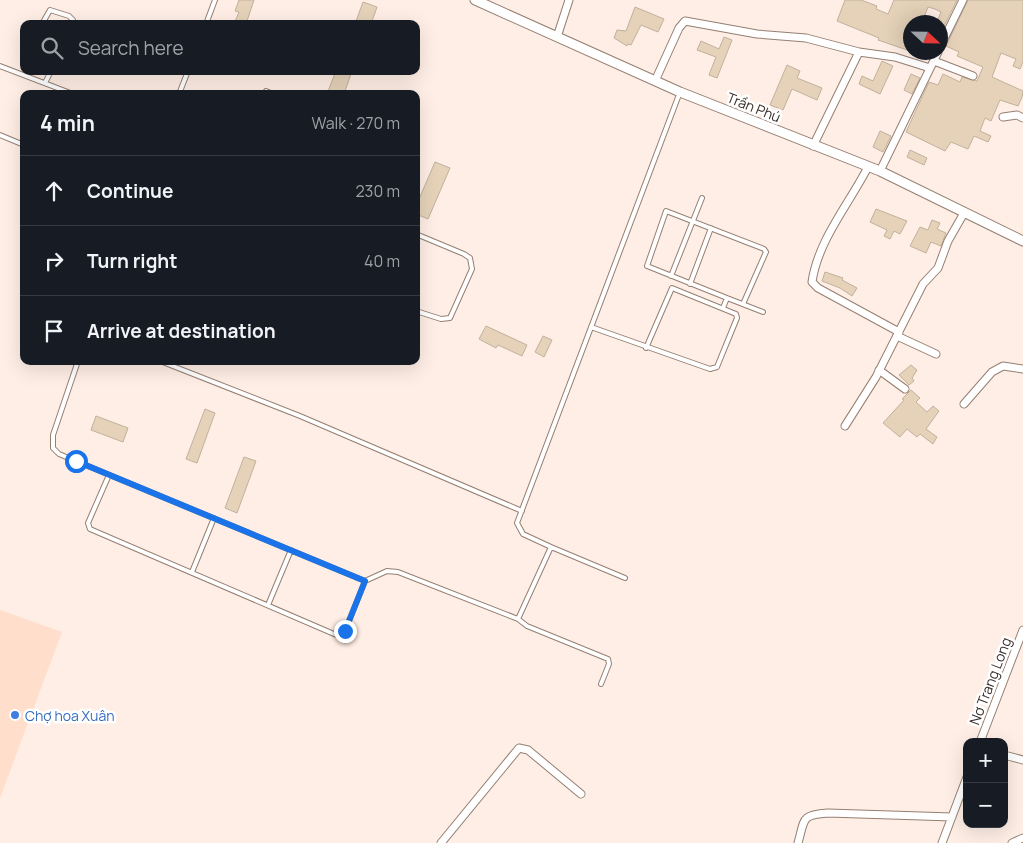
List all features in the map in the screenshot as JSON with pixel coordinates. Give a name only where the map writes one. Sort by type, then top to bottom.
[{"type":"street","name":"Trần Phú","points":[[475,0],[680,92],[880,172],[1023,241]]},
{"type":"street","points":[[557,37],[570,0]]},
{"type":"street","points":[[948,31],[963,0]]},
{"type":"street","points":[[655,81],[678,28],[685,21],[756,34],[806,38],[859,52],[895,57],[930,68]]},
{"type":"street","points":[[813,146],[859,52]]},
{"type":"street","points":[[880,172],[934,60],[973,76]]},
{"type":"street","points":[[1003,117],[1017,115],[1023,118]]},
{"type":"street","points":[[868,167],[844,211],[832,226],[815,268],[812,282],[818,288],[936,354]]},
{"type":"street","points":[[845,426],[880,370],[924,284],[941,262],[948,241],[964,213]]},
{"type":"street","points":[[964,404],[992,372],[1003,366],[1023,369]]},
{"type":"street","points":[[880,370],[905,390]]},
{"type":"street","name":"Nơ Trang Long","points":[[982,738],[1023,630]]},
{"type":"street","points":[[442,843],[519,748],[528,750],[581,794]]},
{"type":"street","points":[[1008,756],[1023,760]]},
{"type":"street","points":[[942,843],[965,783]]},
{"type":"street","points":[[798,843],[806,818],[810,815],[828,813],[952,817]]},
{"type":"street","points":[[1012,843],[1023,838]]},
{"type":"lane","points":[[208,20],[215,0]]},
{"type":"lane","points":[[44,20],[50,10],[69,16],[73,20]]},
{"type":"lane","points":[[0,66],[20,74]]},
{"type":"lane","points":[[24,75],[63,90]]},
{"type":"lane","points":[[46,83],[49,75]]},
{"type":"lane","points":[[181,90],[186,75]]},
{"type":"lane","points":[[625,578],[523,534],[517,523],[680,92]]},
{"type":"lane","points":[[0,135],[20,143]]},
{"type":"lane","points":[[671,276],[702,198]]},
{"type":"lane","points":[[743,304],[766,252],[764,249],[666,211],[646,264],[649,268],[763,312]]},
{"type":"lane","points":[[690,284],[711,228]]},
{"type":"lane","points":[[420,236],[464,254],[470,258],[472,268],[450,318],[441,319],[420,312]]},
{"type":"lane","points":[[675,289],[679,280]]},
{"type":"lane","points":[[591,327],[646,348],[713,369],[719,362],[737,318],[736,314],[672,288],[668,292],[646,348]]},
{"type":"lane","points":[[699,298],[703,289]]},
{"type":"lane","points":[[722,308],[727,298]]},
{"type":"lane","points":[[77,365],[52,436],[53,448],[59,454],[365,581],[393,570],[518,619],[527,626],[608,659],[609,664],[601,684]]},
{"type":"lane","points":[[170,365],[300,416],[522,511]]},
{"type":"lane","points":[[109,475],[88,523],[90,529],[338,635],[345,631],[365,581]]},
{"type":"lane","points":[[192,572],[214,518]]},
{"type":"lane","points":[[518,619],[551,547]]},
{"type":"lane","points":[[268,605],[291,550]]},
{"type":"shaded area","name":"Chợ hoa Xuân","points":[[0,610],[62,632],[0,798]]},
{"type":"building","points":[[239,0],[254,0],[247,20],[236,20],[239,12],[235,11]]},
{"type":"building","points":[[845,0],[861,0],[877,6],[876,9],[888,14],[894,0],[957,0],[948,18],[948,15],[940,15],[941,12],[928,7],[925,15],[903,15],[903,49],[878,40],[879,38],[837,21]]},
{"type":"building","points":[[968,0],[1023,0],[1023,62],[1020,69],[1013,66],[1016,59],[1001,53],[992,77],[1023,91],[1018,106],[1000,100],[991,121],[985,118],[980,131],[991,136],[988,142],[974,136],[968,149],[951,142],[945,151],[906,132],[929,82],[938,85],[943,74],[960,82],[962,77],[977,81],[983,67],[957,56],[959,52],[948,47],[948,42]]},
{"type":"building","points":[[363,2],[377,7],[372,20],[356,20]]},
{"type":"building","points":[[635,7],[664,19],[658,32],[641,25],[631,45],[628,44],[627,46],[614,38],[617,30],[626,31]]},
{"type":"building","points":[[724,37],[732,40],[717,78],[709,75],[716,57],[697,50],[701,41],[719,49]]},
{"type":"building","points":[[882,61],[893,66],[880,94],[859,84],[862,76],[873,81]]},
{"type":"building","points":[[787,65],[800,71],[797,78],[822,88],[817,100],[792,89],[783,110],[770,105]]},
{"type":"building","points":[[911,74],[920,78],[912,94],[904,90]]},
{"type":"building","points":[[334,75],[351,75],[345,90],[329,90]]},
{"type":"building","points":[[880,131],[891,136],[883,152],[873,147]]},
{"type":"building","points":[[910,150],[927,158],[924,165],[907,157]]},
{"type":"building","points":[[435,162],[450,168],[428,219],[420,216],[420,197]]},
{"type":"building","points":[[876,209],[907,221],[900,234],[894,231],[890,239],[884,236],[887,230],[870,222]]},
{"type":"building","points":[[932,220],[940,223],[937,229],[946,233],[941,246],[931,242],[926,253],[910,246],[920,227],[928,230]]},
{"type":"building","points":[[825,272],[843,278],[842,280],[857,288],[852,296],[840,288],[822,281]]},
{"type":"building","points":[[486,326],[527,345],[522,356],[498,345],[496,348],[479,339]]},
{"type":"building","points":[[543,336],[552,340],[544,357],[535,352]]},
{"type":"building","points":[[911,365],[917,370],[912,378],[914,381],[909,385],[899,375]]},
{"type":"building","points":[[911,390],[920,398],[916,402],[927,412],[933,406],[939,411],[926,429],[937,437],[933,444],[920,434],[917,437],[907,429],[900,437],[883,423]]},
{"type":"building","points":[[205,409],[215,413],[197,463],[186,459]]},
{"type":"building","points":[[96,416],[128,428],[123,442],[91,430]]},
{"type":"building","points":[[244,457],[256,461],[237,513],[225,508]]},
{"type":"place","name":"Chợ hoa Xuân","points":[[15,715]]},
{"type":"route","points":[[76,461],[365,581],[345,631]]}]
